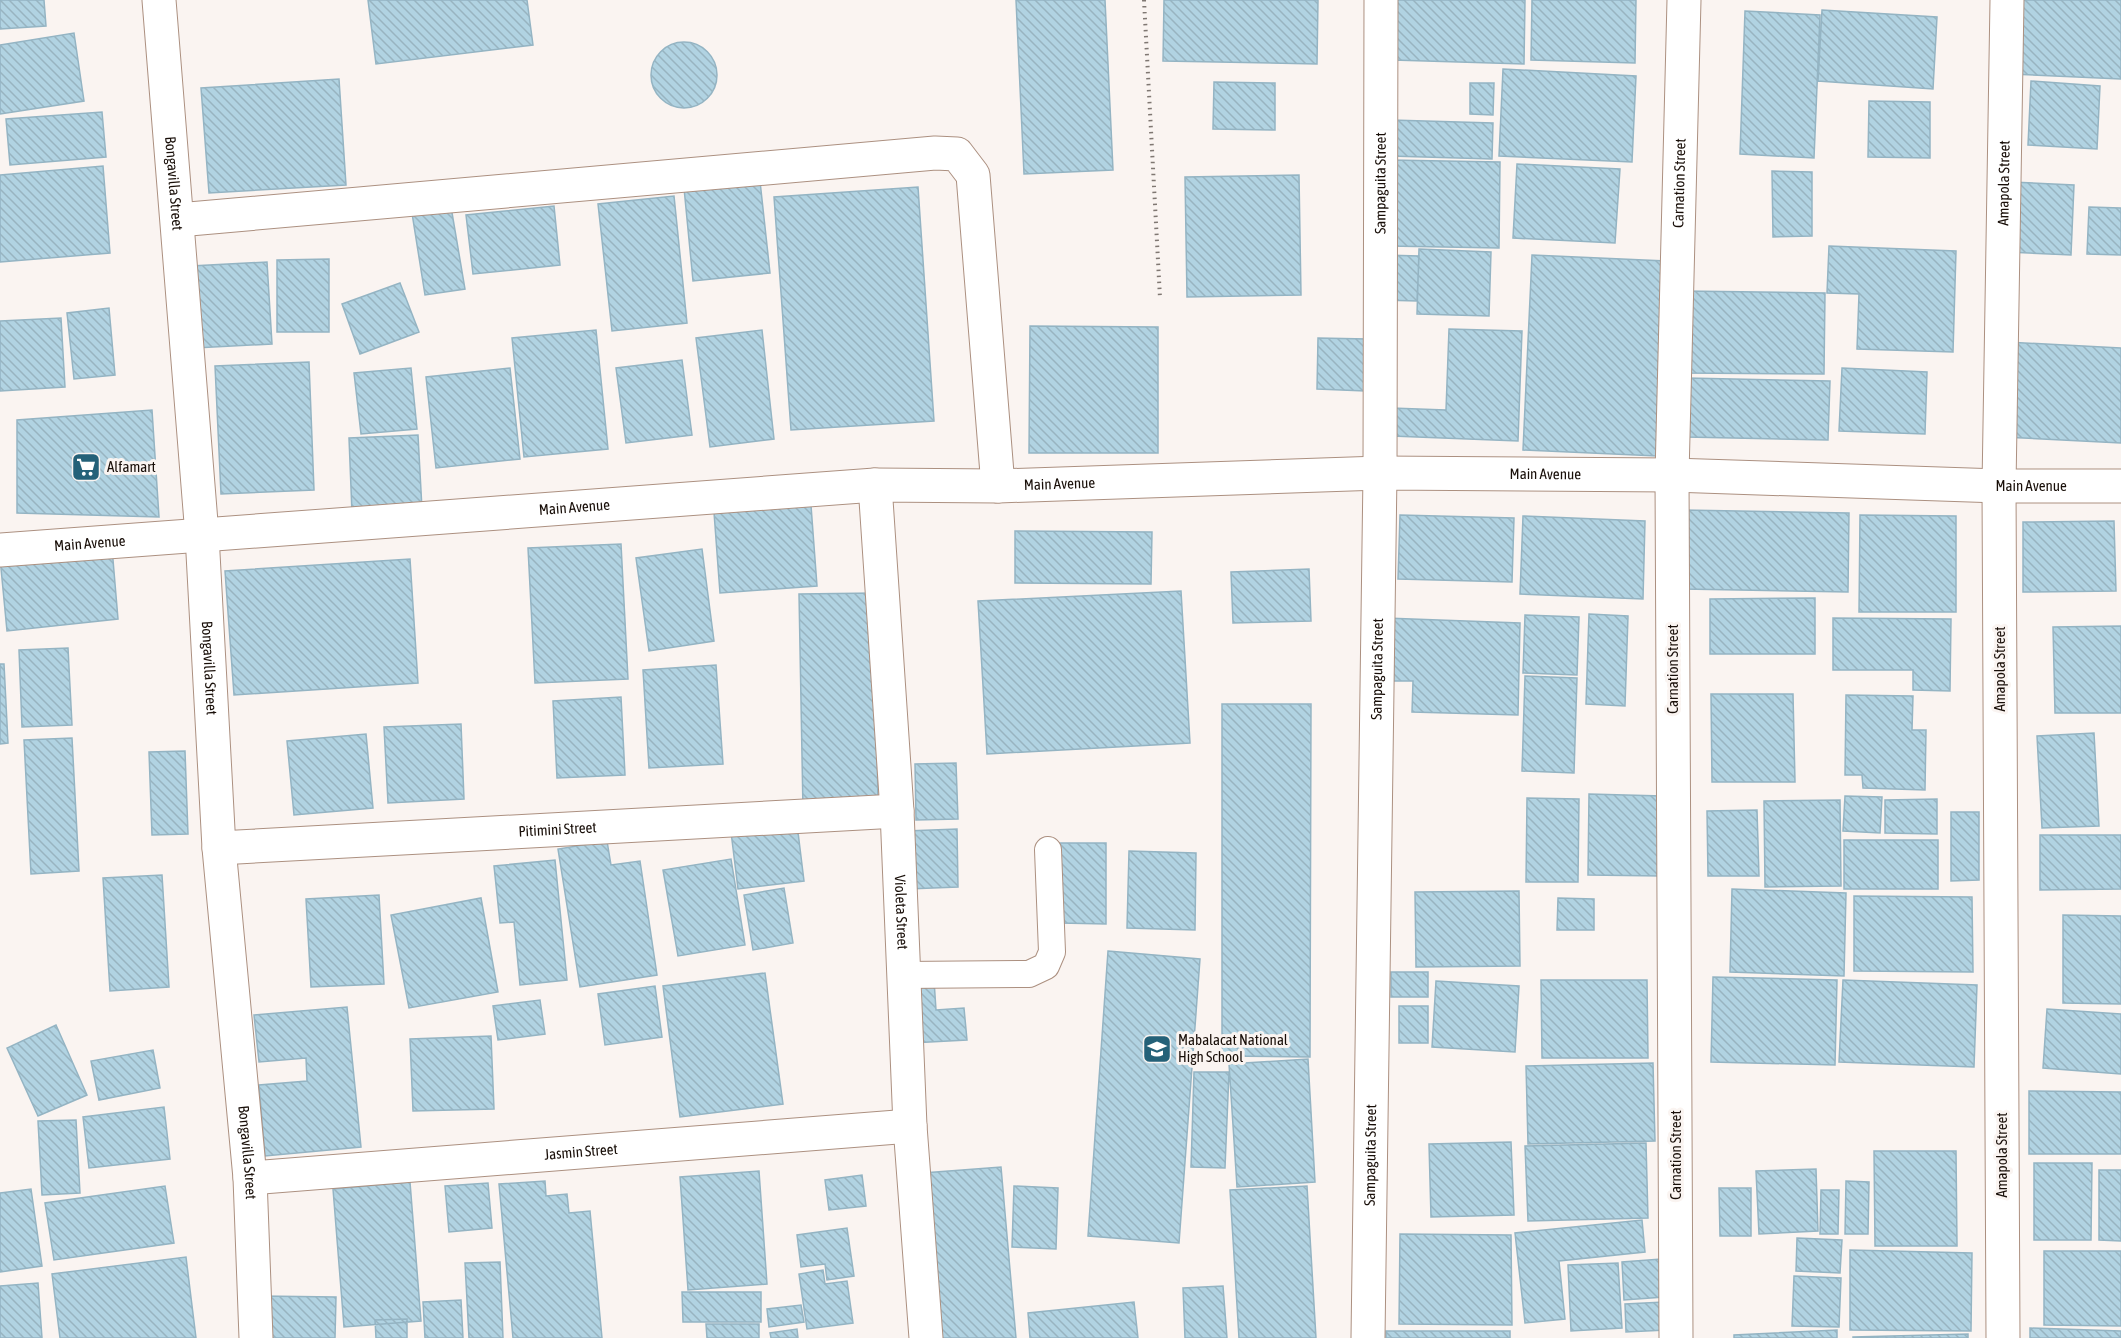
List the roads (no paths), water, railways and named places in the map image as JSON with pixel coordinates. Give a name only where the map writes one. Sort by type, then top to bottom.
[{"type":"street","name":"Bongavilla Street","points":[[159,0],[202,535],[219,848],[250,1178],[256,1338]]},
{"type":"street","name":"Sampaguita Street","points":[[1368,1338],[1380,473],[1381,0]]},
{"type":"street","name":"Carnation Street","points":[[1676,1338],[1672,475],[1684,0]]},
{"type":"street","name":"Amapola Street","points":[[2003,1338],[1998,486],[2007,0]]},
{"type":"street","points":[[178,220],[935,153],[957,154],[973,175],[999,486]]},
{"type":"street","name":"Main Avenue","points":[[0,550],[875,485],[999,486],[1380,473],[1672,475],[1998,486],[2121,486]]},
{"type":"street","name":"Violeta Street","points":[[875,485],[897,811],[910,1126],[926,1338]]},
{"type":"street","name":"Pitimini Street","points":[[219,848],[897,811]]},
{"type":"street","name":"Jasmin Street","points":[[250,1178],[910,1126]]},
{"type":"lane","points":[[903,975],[1029,974],[1046,966],[1052,952],[1048,850]]},
{"type":"place","name":"Alfamart","points":[[86,467]]},
{"type":"place","name":"Mabalacat National High School","points":[[1157,1049]]}]
